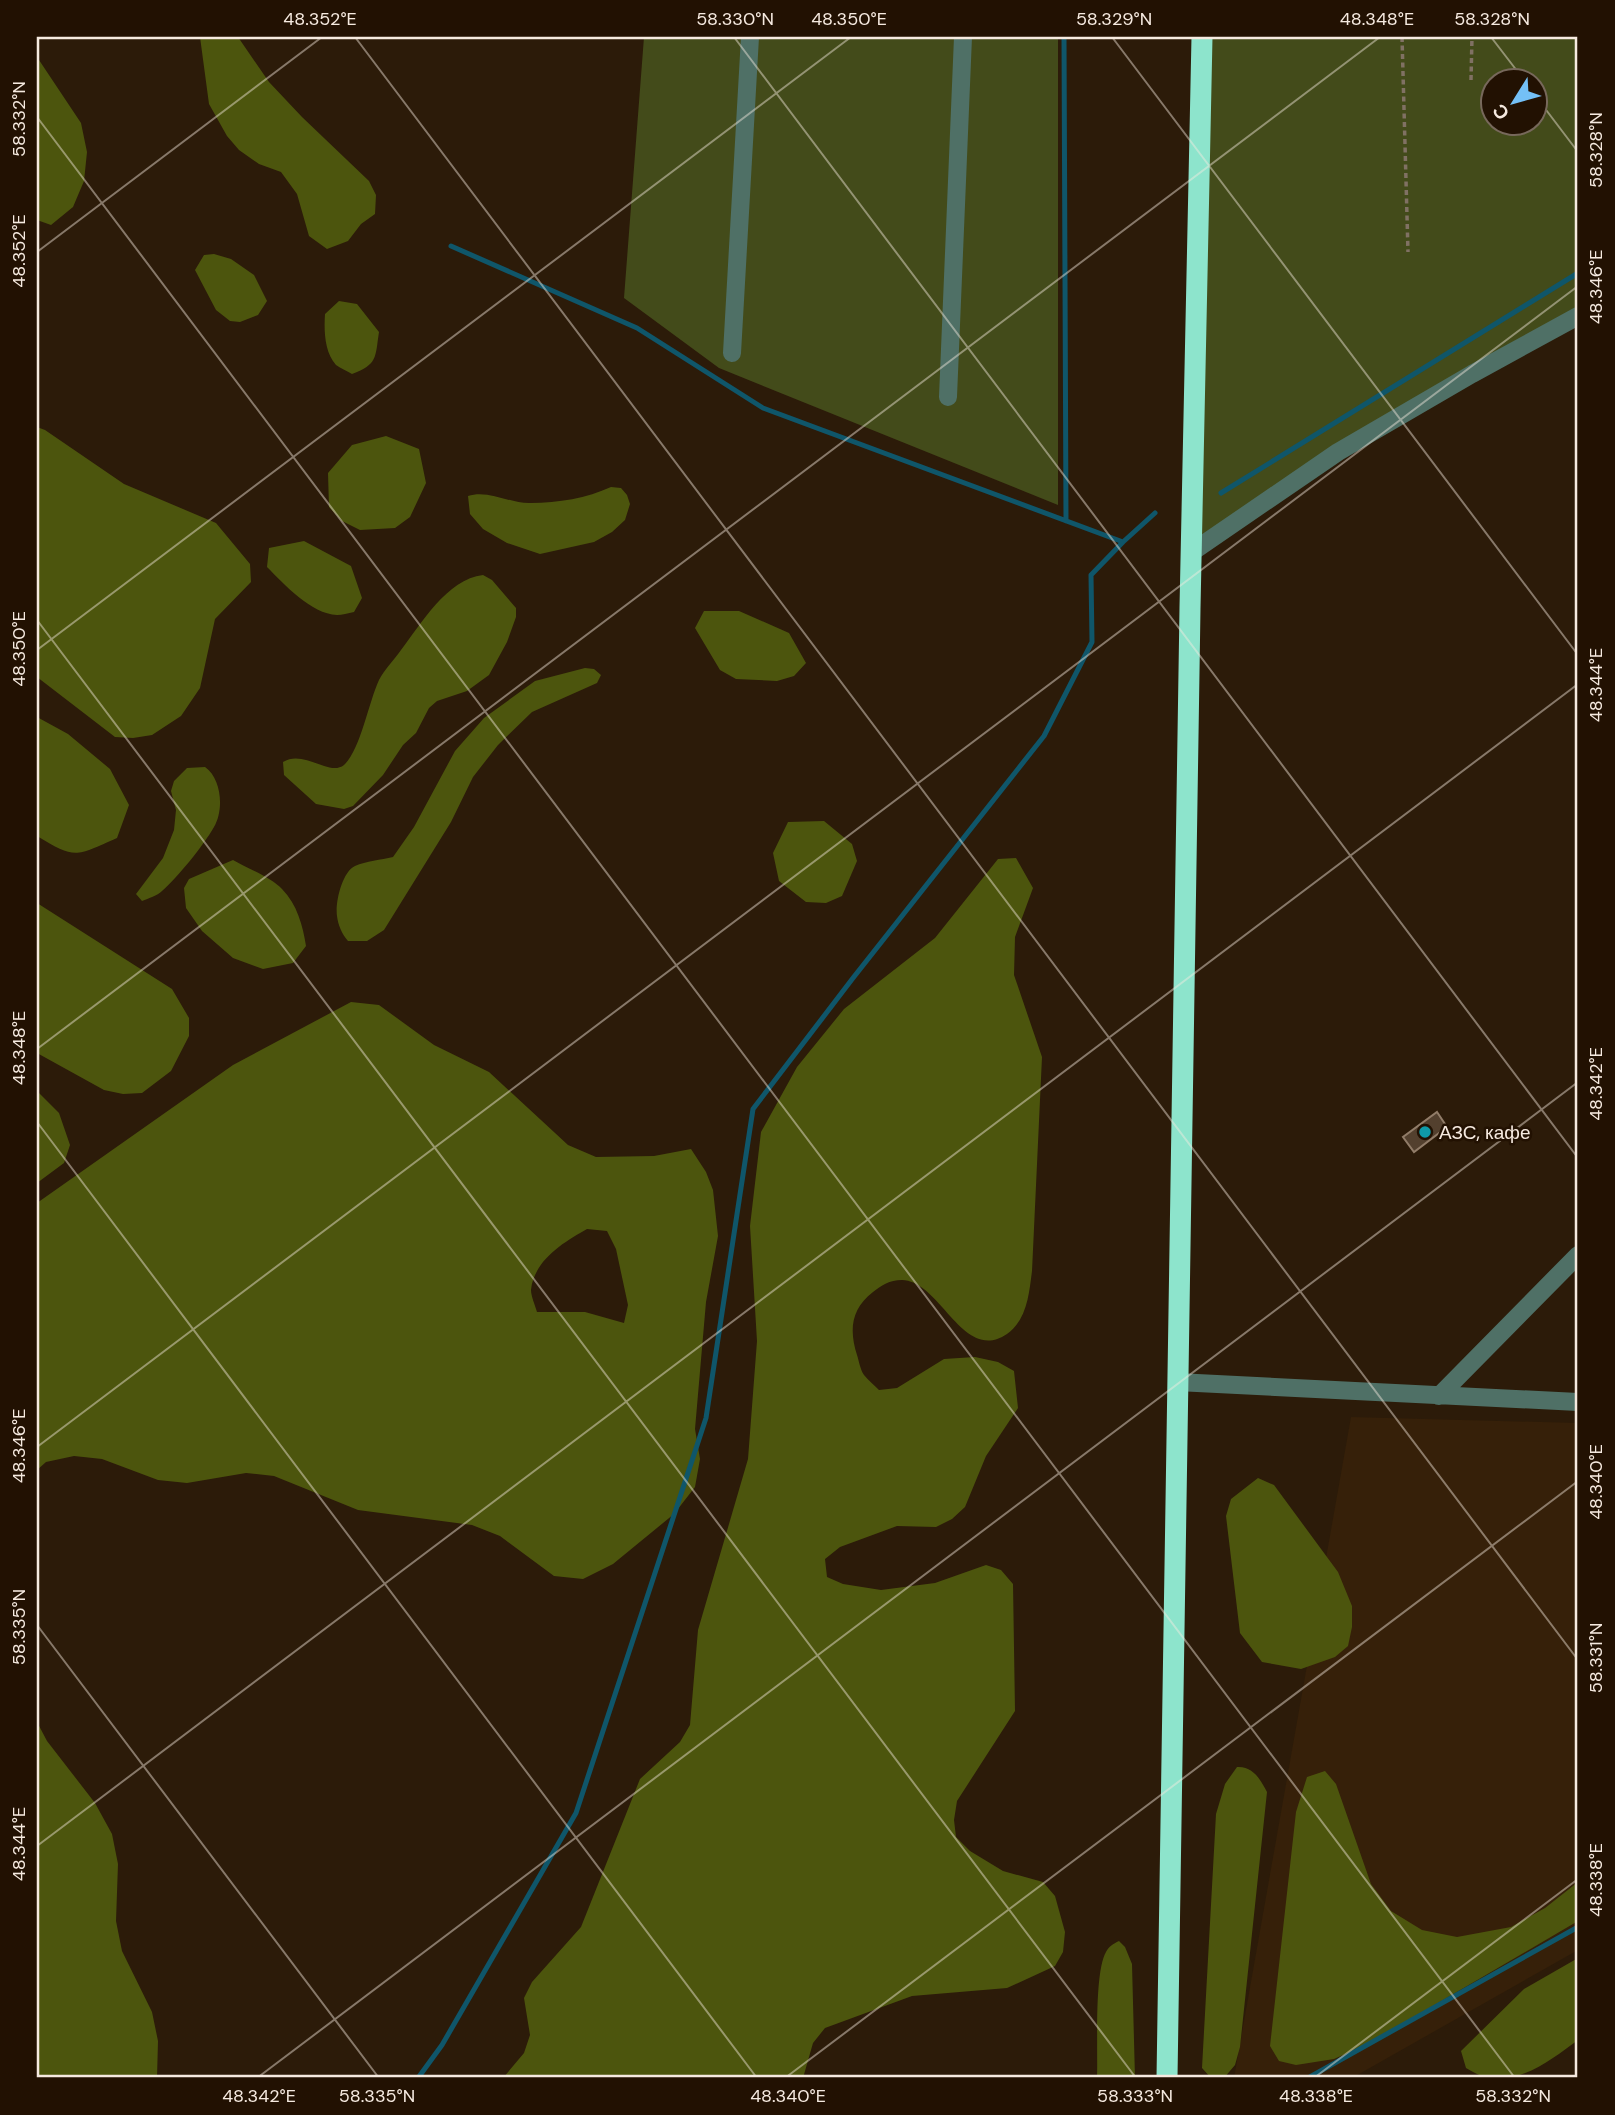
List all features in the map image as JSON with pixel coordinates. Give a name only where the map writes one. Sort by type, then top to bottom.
[{"type":"highway","points":[[1167,2078],[1202,37]]},
{"type":"street","points":[[732,353],[750,37]]},
{"type":"street","points":[[948,397],[963,37]]},
{"type":"street","points":[[1192,552],[1338,452],[1578,316]]},
{"type":"street","points":[[1439,1396],[1578,1255]]},
{"type":"street","points":[[1177,1382],[1578,1402]]},
{"type":"path","points":[[1402,37],[1408,252]]},
{"type":"path","points":[[1471,80],[1472,37]]},
{"type":"shaded area","points":[[1351,1417],[1578,1423],[1578,1950],[1352,2078],[1234,2078]]},
{"type":"green space","points":[[200,37],[238,37],[269,82],[369,181],[376,195],[375,214],[361,224],[348,241],[327,249],[309,236],[297,194],[281,172],[259,164],[239,150],[227,136],[209,104]]},
{"type":"green space","points":[[644,37],[1058,37],[1058,505],[719,368],[624,298]]},
{"type":"green space","points":[[1201,37],[1578,37],[1578,316],[1472,374],[1192,552]]},
{"type":"green space","points":[[37,57],[81,123],[87,152],[84,181],[73,207],[51,225],[37,220]]},
{"type":"green space","points":[[214,254],[231,259],[254,275],[267,301],[258,315],[240,322],[230,321],[216,310],[195,270],[204,255]]},
{"type":"green space","points":[[339,301],[357,304],[379,332],[374,359],[367,367],[352,374],[332,360],[326,340],[325,314]]},
{"type":"green space","points":[[37,427],[124,484],[216,523],[250,564],[251,582],[215,619],[200,688],[181,716],[152,735],[115,737],[37,677]]},
{"type":"green space","points":[[386,436],[419,449],[426,483],[410,517],[395,528],[360,530],[342,521],[329,507],[328,473],[352,445]]},
{"type":"green space","points":[[611,487],[621,488],[627,495],[630,504],[625,520],[612,532],[594,542],[540,554],[507,543],[483,529],[470,514],[468,496],[476,494],[523,503],[541,503],[582,497]]},
{"type":"green space","points":[[304,541],[351,566],[362,598],[354,612],[337,615],[317,609],[281,582],[267,567],[269,548]]},
{"type":"green space","points":[[483,575],[492,580],[516,608],[516,617],[507,642],[489,675],[467,691],[437,701],[429,708],[416,733],[403,745],[383,775],[353,806],[344,809],[316,804],[284,775],[283,762],[299,759],[331,768],[344,765],[355,749],[375,689],[384,672],[436,604],[458,585]]},
{"type":"green space","points":[[704,611],[739,611],[789,633],[806,663],[794,676],[777,681],[736,679],[720,670],[695,628]]},
{"type":"green space","points":[[585,668],[594,669],[601,675],[597,683],[532,712],[498,745],[473,777],[451,822],[384,930],[367,941],[348,941],[339,926],[337,910],[340,888],[350,869],[393,857],[414,827],[455,751],[484,718],[535,681]]},
{"type":"green space","points":[[37,717],[68,734],[110,769],[129,805],[117,838],[76,853],[60,849],[37,836]]},
{"type":"green space","points":[[205,767],[215,779],[220,795],[219,812],[214,827],[183,870],[158,894],[142,901],[136,894],[163,858],[174,830],[176,810],[171,791],[174,781],[187,768]]},
{"type":"green space","points":[[824,821],[852,844],[857,861],[842,896],[826,903],[806,902],[779,881],[773,853],[788,822]]},
{"type":"green space","points":[[1016,858],[1033,888],[1015,937],[1014,975],[1042,1057],[1032,1271],[1026,1306],[1019,1321],[1007,1334],[991,1340],[978,1338],[953,1319],[929,1293],[916,1284],[897,1280],[873,1292],[860,1306],[854,1320],[853,1337],[862,1370],[879,1390],[897,1388],[944,1359],[975,1357],[998,1362],[1014,1371],[1018,1408],[986,1456],[965,1507],[952,1519],[936,1527],[897,1526],[840,1547],[825,1559],[827,1577],[843,1584],[881,1590],[935,1583],[986,1565],[1001,1570],[1013,1584],[1015,1711],[957,1801],[954,1820],[956,1837],[970,1851],[1003,1871],[1043,1882],[1055,1896],[1065,1932],[1063,1952],[1055,1966],[1007,1988],[912,1996],[825,2028],[813,2043],[803,2078],[503,2078],[524,2053],[530,2035],[524,1998],[532,1982],[581,1927],[640,1779],[680,1742],[690,1725],[698,1630],[748,1459],[757,1341],[750,1226],[761,1132],[797,1067],[844,1009],[935,938],[998,859]]},
{"type":"green space","points":[[233,860],[272,881],[292,901],[306,946],[293,963],[263,969],[233,958],[202,931],[186,908],[184,888],[189,879]]},
{"type":"green space","points":[[37,903],[172,989],[189,1018],[189,1036],[171,1071],[142,1093],[123,1094],[104,1090],[37,1053]]},
{"type":"green space","points":[[351,1002],[379,1005],[434,1045],[489,1072],[568,1145],[596,1157],[654,1156],[691,1149],[706,1172],[713,1190],[718,1236],[706,1302],[695,1429],[700,1459],[695,1487],[674,1514],[613,1564],[583,1579],[554,1576],[500,1536],[472,1525],[358,1510],[274,1476],[246,1473],[187,1483],[158,1480],[102,1459],[74,1456],[46,1462],[37,1470],[37,1203],[233,1065]],"holes":[[[587,1229],[607,1231],[616,1249],[628,1305],[624,1323],[585,1312],[537,1312],[531,1290],[533,1279],[544,1261],[560,1246]]]},
{"type":"green space","points":[[37,1091],[59,1113],[70,1145],[64,1163],[37,1183]]},
{"type":"green space","points":[[1258,1478],[1274,1485],[1338,1572],[1352,1606],[1348,1646],[1335,1657],[1301,1669],[1262,1662],[1240,1633],[1226,1516],[1231,1499]]},
{"type":"green space","points":[[37,1722],[47,1741],[95,1803],[112,1834],[118,1864],[116,1921],[122,1951],[152,2012],[158,2041],[157,2078],[37,2078]]},
{"type":"green space","points":[[1237,1767],[1252,1771],[1267,1792],[1240,2047],[1235,2065],[1224,2078],[1211,2078],[1202,2068],[1216,1814],[1225,1784]]},
{"type":"green space","points":[[1325,1771],[1336,1784],[1371,1884],[1391,1911],[1422,1930],[1457,1937],[1511,1927],[1545,1908],[1578,1882],[1578,1921],[1368,2044],[1334,2059],[1296,2065],[1279,2061],[1270,2046],[1296,1812],[1307,1777]]},
{"type":"green space","points":[[1119,1941],[1125,1947],[1132,1964],[1135,2078],[1097,2078],[1097,2012],[1102,1962],[1111,1945]]},
{"type":"green space","points":[[1578,1958],[1578,2040],[1536,2068],[1511,2078],[1487,2078],[1466,2068],[1461,2051],[1524,1989]]},
{"type":"building","name":"АЗС, кафе","points":[[1437,1112],[1447,1127],[1414,1152],[1403,1137]]},
{"type":"waterway","points":[[1064,37],[1066,521]]},
{"type":"waterway","points":[[451,246],[637,328],[763,408],[1123,542]]},
{"type":"waterway","points":[[1221,493],[1578,273]]},
{"type":"waterway","points":[[418,2078],[442,2045],[576,1813],[706,1418],[753,1109],[1044,736],[1092,642],[1091,575],[1155,513]]},
{"type":"waterway","points":[[1308,2078],[1578,1927]]},
{"type":"place","name":"АЗС, кафе","points":[[1425,1132]]}]
